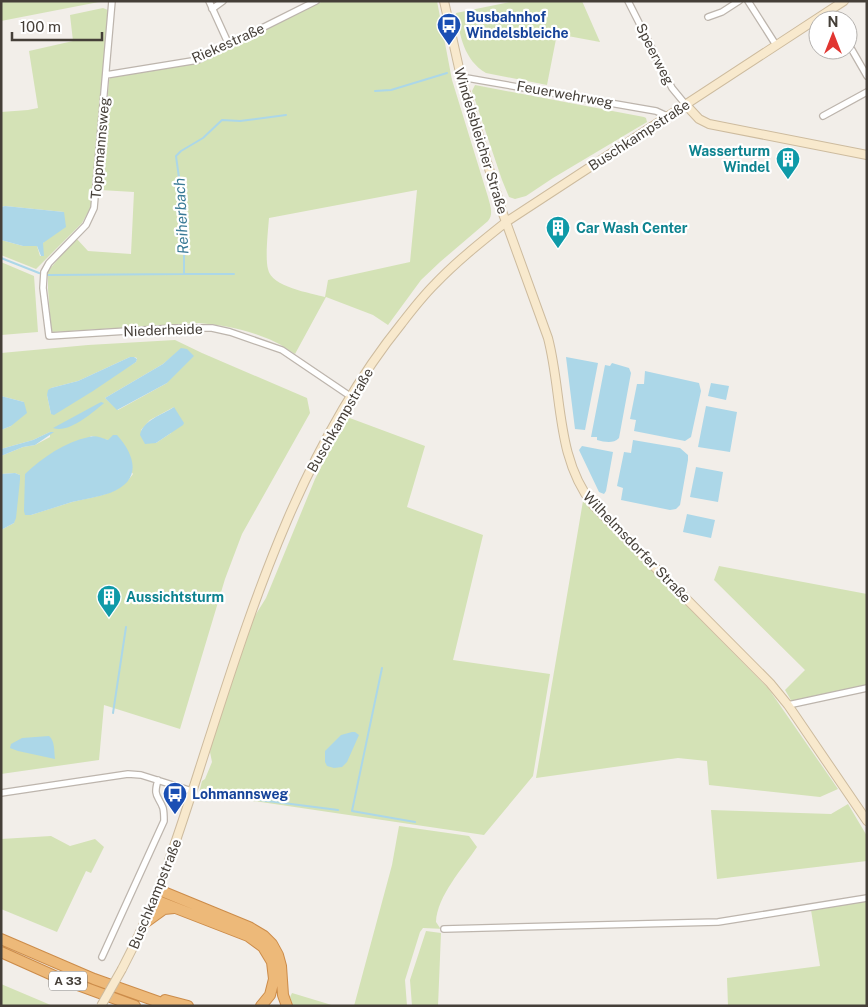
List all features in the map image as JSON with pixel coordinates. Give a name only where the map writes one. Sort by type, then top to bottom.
[{"type":"highway","points":[[157,895],[178,908],[248,936],[263,947],[269,954],[272,962],[274,980],[270,995],[261,1006]]},
{"type":"highway","points":[[157,895],[249,927],[264,936],[272,944],[278,955],[281,966],[283,995],[287,1006]]},
{"type":"highway","points":[[146,922],[164,909],[178,908]]},
{"type":"highway","name":"A 33","points":[[1,939],[94,979],[170,1006]]},
{"type":"highway","name":"A 33","points":[[1,952],[60,978],[135,1006]]},
{"type":"highway","points":[[151,1000],[171,1000],[188,1006]]},
{"type":"main road","name":"Windelsbleicher Straße","points":[[444,1],[461,77],[506,222]]},
{"type":"main road","name":"Buschkampstraße","points":[[831,10],[844,1]]},
{"type":"main road","name":"Buschkampstraße","points":[[101,1006],[146,922],[157,895],[178,839],[244,629],[274,553],[324,443],[350,396],[385,344],[428,291],[462,258],[506,222],[808,25]]},
{"type":"main road","points":[[686,105],[699,119],[709,124],[867,155]]},
{"type":"main road","name":"Wilhelmsdorfer Straße","points":[[506,222],[548,338],[553,356],[567,452],[574,475],[583,492],[593,506],[770,683],[788,705],[867,821]]},
{"type":"street","name":"Toppmannsweg","points":[[49,336],[43,279],[44,272],[49,263],[86,225],[94,208],[112,1]]},
{"type":"street","points":[[209,1],[229,45]]},
{"type":"street","points":[[212,9],[223,1]]},
{"type":"street","name":"Riekestraße","points":[[106,75],[195,60],[316,1]]},
{"type":"street","name":"Speerweg","points":[[628,1],[672,88],[686,105]]},
{"type":"street","points":[[708,18],[739,1]]},
{"type":"street","points":[[748,1],[776,45]]},
{"type":"street","points":[[858,60],[867,76]]},
{"type":"street","name":"Feuerwehrweg","points":[[461,77],[656,111],[668,116]]},
{"type":"street","points":[[823,116],[867,92]]},
{"type":"street","name":"Niederheide","points":[[49,336],[174,328],[212,328],[230,332],[282,350],[350,396]]},
{"type":"street","points":[[788,705],[867,688]]},
{"type":"street","points":[[1,793],[128,774],[141,775],[192,791]]},
{"type":"street","name":"Buschkampstraße","points":[[102,957],[164,821],[162,808],[156,798],[158,780]]},
{"type":"street","points":[[444,929],[718,922],[867,898]]},
{"type":"green space","points":[[1,1],[104,1],[1,21]]},
{"type":"green space","points":[[323,1],[437,1],[452,80],[490,203],[490,218],[421,280],[388,325],[373,315],[326,297],[295,354],[278,343],[248,332],[199,323],[53,332],[51,329],[48,271],[76,238],[88,251],[131,254],[134,192],[100,190],[109,80],[111,77],[200,62]],"holes":[[[417,190],[410,262],[328,280],[325,297],[292,288],[276,280],[268,269],[269,218]]]},
{"type":"green space","points":[[515,1],[582,1],[600,42],[557,34],[547,85],[486,73],[473,61],[464,47],[456,13]]},
{"type":"green space","points":[[103,8],[108,10],[91,207],[82,223],[36,269],[1,255],[1,240],[23,246],[37,246],[40,256],[43,256],[43,243],[64,212],[1,207],[1,112],[38,108],[29,51],[73,41],[70,15]]},
{"type":"green space","points":[[475,85],[644,117],[647,122],[526,196],[515,199],[509,197],[502,180],[472,91]]},
{"type":"green space","points":[[1,262],[34,276],[38,332],[1,335]]},
{"type":"green space","points":[[175,340],[307,398],[310,413],[242,534],[225,579],[180,729],[104,705],[99,760],[1,774],[1,530],[14,523],[20,475],[15,473],[1,474],[1,456],[23,447],[35,445],[50,437],[50,432],[33,440],[1,449],[1,430],[11,426],[24,402],[1,396],[1,353]],"holes":[[[181,349],[167,383],[118,410],[105,398],[163,364]],[[130,357],[137,358],[136,362],[51,414],[47,395],[51,388],[78,381]],[[174,407],[171,433],[156,443],[141,430],[150,420]],[[91,436],[108,440],[133,474],[120,487],[106,494],[26,515]]]},
{"type":"green space","points":[[347,417],[425,446],[407,507],[483,535],[453,660],[550,674],[533,776],[484,835],[199,793],[202,781],[205,779],[212,762],[210,752],[214,734],[251,622],[266,598],[315,479]]},
{"type":"green space","points":[[583,501],[768,688],[838,789],[820,797],[709,785],[707,761],[678,758],[536,778]]},
{"type":"green space","points":[[719,566],[867,594],[867,686],[792,702],[785,690],[805,670],[714,580]]},
{"type":"green space","points":[[848,804],[867,836],[867,861],[717,879],[711,810],[831,814]]},
{"type":"green space","points":[[399,826],[469,836],[477,847],[446,892],[437,912],[436,922],[440,928],[445,929],[423,928],[420,932],[405,980],[407,1006],[354,1006],[392,865]]},
{"type":"green space","points":[[51,836],[70,846],[95,839],[104,847],[91,873],[86,871],[57,932],[1,909],[1,839]]},
{"type":"green space","points":[[867,901],[867,1006],[728,1006],[727,978],[820,966],[811,910]]},
{"type":"green space","points":[[426,931],[441,933],[438,1006],[412,1006],[410,980]]},
{"type":"green space","points":[[1,984],[53,1006],[1,1006]]},
{"type":"green space","points":[[292,993],[335,1006],[293,1006],[290,997]]},
{"type":"water","points":[[1,207],[64,212],[66,227],[43,243],[44,256],[41,256],[37,246],[23,246],[1,240]]},
{"type":"water","points":[[181,348],[187,349],[194,356],[167,383],[117,410],[105,398],[163,364]]},
{"type":"water","points":[[130,357],[137,359],[136,362],[54,415],[51,414],[47,395],[48,390],[78,381]]},
{"type":"water","points":[[566,357],[598,363],[585,430],[575,429]]},
{"type":"water","points":[[612,363],[629,368],[631,373],[619,438],[609,442],[597,440],[597,437],[591,437],[605,365],[610,366]]},
{"type":"water","points":[[645,371],[699,383],[701,391],[691,437],[685,441],[634,431],[636,420],[630,419],[637,384],[644,384]]},
{"type":"water","points":[[711,383],[729,386],[726,400],[708,396]]},
{"type":"water","points":[[1,396],[24,402],[27,413],[11,426],[1,430]]},
{"type":"water","points":[[101,402],[104,403],[73,425],[66,428],[53,428]]},
{"type":"water","points":[[706,406],[737,412],[730,452],[698,447]]},
{"type":"water","points":[[174,407],[184,423],[183,425],[156,443],[145,444],[140,435],[145,425]]},
{"type":"water","points":[[54,432],[35,445],[23,447],[1,456],[1,449],[33,440]]},
{"type":"water","points":[[113,435],[117,435],[132,459],[133,467],[127,482],[110,493],[72,502],[31,515],[25,515],[25,474],[47,456],[71,442],[91,436],[108,440]]},
{"type":"water","points":[[633,440],[680,448],[688,455],[680,505],[676,509],[670,510],[621,500],[623,488],[617,486],[624,452],[631,453]]},
{"type":"water","points":[[582,446],[613,452],[604,494],[599,492],[579,450]]},
{"type":"water","points":[[696,467],[723,472],[718,502],[690,497]]},
{"type":"water","points":[[15,473],[20,475],[16,518],[14,523],[1,530],[1,474]]},
{"type":"water","points":[[687,514],[715,520],[711,538],[683,532]]},
{"type":"water","points":[[352,732],[359,735],[347,762],[342,767],[334,768],[327,766],[325,751],[341,735]]},
{"type":"water","points":[[49,736],[53,743],[55,759],[10,748],[11,744],[22,738]]},
{"type":"waterway","name":"Reiherbach","points":[[375,91],[391,90],[447,73]]},
{"type":"waterway","name":"Reiherbach","points":[[1,258],[48,275],[184,274],[184,214],[176,156],[203,138],[222,120],[240,121],[286,115]]},
{"type":"waterway","points":[[184,274],[234,274]]},
{"type":"waterway","points":[[113,713],[126,627]]},
{"type":"waterway","points":[[382,668],[352,811],[415,822]]},
{"type":"waterway","points":[[227,795],[233,796]]},
{"type":"waterway","points":[[237,797],[338,810]]},
{"type":"place","name":"Busbahnhof Windelsbleiche","points":[[449,46]]},
{"type":"place","name":"Wasserturm Windel","points":[[788,180]]},
{"type":"place","name":"Car Wash Center","points":[[558,249]]},
{"type":"place","name":"Aussichtsturm","points":[[109,618]]},
{"type":"place","name":"Lohmannsweg","points":[[175,815]]}]
